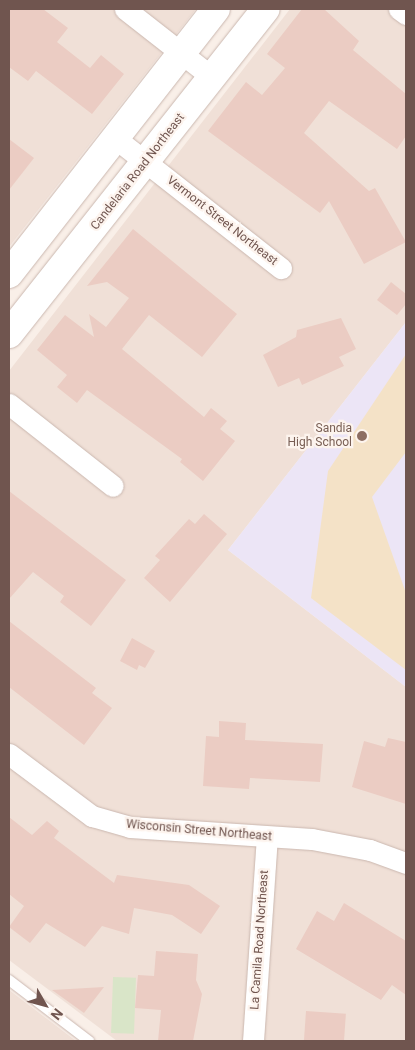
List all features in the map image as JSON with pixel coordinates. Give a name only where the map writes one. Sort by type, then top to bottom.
[{"type":"main road","points":[[9,274],[216,9]]},
{"type":"main road","name":"Candelaria Road Northeast","points":[[9,334],[266,9]]},
{"type":"street","points":[[125,9],[213,78]]},
{"type":"street","points":[[399,9],[406,14]]},
{"type":"street","name":"Vermont Street Northeast","points":[[115,138],[281,268]]},
{"type":"street","points":[[9,404],[113,486]]},
{"type":"street","name":"Wisconsin Street Northeast","points":[[9,754],[92,816],[130,827],[267,838],[312,839],[370,850],[406,863]]},
{"type":"street","name":"La Camila Road Northeast","points":[[253,1041],[267,838]]},
{"type":"lane","points":[[9,980],[89,1041]]},
{"type":"shaded area","points":[[9,9],[196,9],[9,247]]},
{"type":"shaded area","points":[[290,9],[406,9],[406,322],[228,550],[406,687],[406,1041],[117,1041],[9,960],[9,371]]},
{"type":"shaded area","name":"Sandia High School","points":[[406,322],[406,687],[228,550]]},
{"type":"shaded area","points":[[9,990],[76,1041],[9,1041]]},
{"type":"green space","points":[[113,977],[136,978],[134,1034],[111,1033]]},
{"type":"sand","points":[[406,354],[406,452],[372,497],[406,593],[406,670],[311,598],[328,471]]},
{"type":"building","points":[[9,9],[43,9],[68,28],[57,42],[90,68],[101,55],[124,74],[92,114],[36,71],[28,81],[9,67]]},
{"type":"building","points":[[302,9],[324,9],[359,41],[353,50],[406,94],[406,136],[397,149],[329,101],[304,133],[369,191],[375,188],[406,242],[364,264],[329,201],[320,213],[208,131],[246,82],[262,95],[285,68],[267,54]]},
{"type":"building","points":[[9,139],[34,158],[9,190]]},
{"type":"building","points":[[133,229],[237,314],[202,357],[149,315],[122,349],[204,417],[211,408],[227,421],[220,429],[235,441],[203,481],[180,462],[182,459],[87,390],[77,403],[57,387],[67,375],[37,350],[65,315],[94,337],[89,314],[106,327],[129,298],[107,282],[87,286]]},
{"type":"building","points":[[391,282],[406,294],[406,304],[397,315],[377,300]]},
{"type":"building","points":[[341,318],[356,349],[339,357],[344,366],[302,385],[299,378],[278,387],[263,355],[296,337],[297,330]]},
{"type":"building","points":[[9,491],[126,580],[91,626],[60,602],[64,596],[33,572],[9,599]]},
{"type":"building","points":[[204,514],[227,534],[170,602],[144,578],[160,560],[155,556],[189,519],[195,524]]},
{"type":"building","points":[[9,621],[96,688],[92,693],[112,708],[84,745],[9,687]]},
{"type":"building","points":[[132,638],[155,651],[145,668],[139,665],[137,670],[120,661]]},
{"type":"building","points":[[219,721],[246,723],[245,740],[323,744],[320,782],[250,778],[249,789],[203,786],[206,736],[219,737]]},
{"type":"building","points":[[388,738],[406,742],[406,804],[352,787],[364,741],[385,747]]},
{"type":"building","points":[[9,817],[32,835],[47,821],[59,831],[54,838],[114,883],[117,875],[189,885],[220,906],[201,934],[172,915],[134,908],[129,934],[102,926],[85,947],[46,923],[30,943],[9,927],[24,906],[9,894]]},
{"type":"building","points":[[344,903],[406,941],[406,995],[392,985],[381,1000],[296,949],[317,911],[334,921]]},
{"type":"building","points":[[156,951],[198,954],[196,980],[202,994],[193,1041],[158,1041],[161,1010],[135,1008],[138,975],[154,976]]},
{"type":"building","points":[[104,987],[84,1013],[52,990]]},
{"type":"building","points":[[306,1011],[346,1014],[344,1041],[304,1041]]},
{"type":"place","name":"Sandia High School","points":[[362,436]]}]
